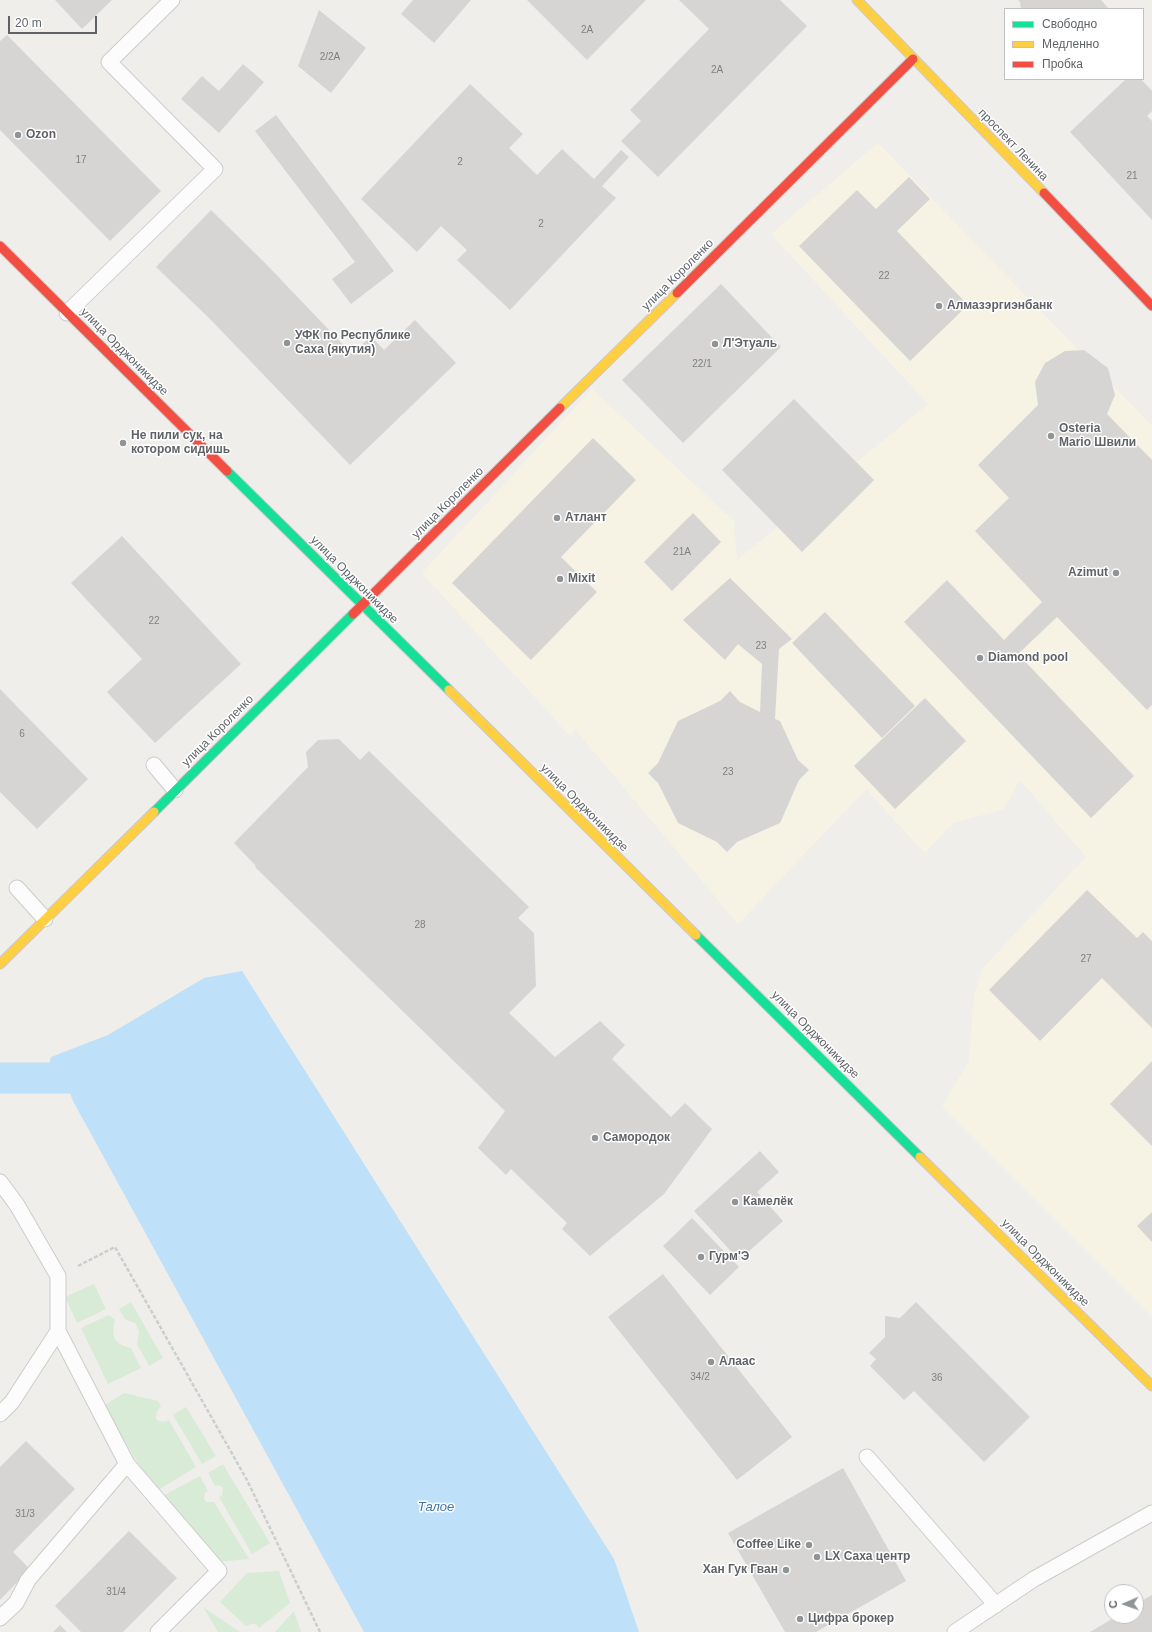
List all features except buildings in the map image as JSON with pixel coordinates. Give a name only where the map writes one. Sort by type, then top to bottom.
[{"type":"street","name":"проспект Ленина","points":[[857,0],[1152,306]]},
{"type":"street","name":"улица Короленко","points":[[0,964],[913,59]]},
{"type":"street","name":"улица Орджоникидзе","points":[[0,246],[1152,1386]]},
{"type":"lane","points":[[68,313],[216,169],[109,62],[172,0]]},
{"type":"lane","points":[[154,765],[175,790]]},
{"type":"lane","points":[[17,888],[45,919]]},
{"type":"lane","points":[[0,1182],[17,1205],[58,1276],[58,1331],[127,1464],[219,1571],[158,1632]]},
{"type":"lane","points":[[0,1414],[12,1402],[58,1331]]},
{"type":"lane","points":[[867,1457],[996,1605]]},
{"type":"lane","points":[[0,1618],[16,1603],[28,1580],[127,1464]]},
{"type":"lane","points":[[955,1632],[1034,1580],[1152,1513]]},
{"type":"path","points":[[58,1276],[115,1247],[247,1480],[320,1632]]},
{"type":"shaded area","points":[[878,143],[1152,426],[1152,1317],[942,1107],[969,1061],[974,997],[982,969],[1086,857],[1020,780],[1004,809],[953,823],[925,853],[866,789],[738,924],[575,729],[570,736],[422,573],[592,389],[734,521],[737,560],[928,404],[771,234]]},
{"type":"green space","points":[[94,1284],[106,1309],[77,1323],[65,1297]]},
{"type":"green space","points":[[131,1302],[163,1358],[149,1366],[137,1344],[139,1332],[136,1324],[125,1319],[119,1309]]},
{"type":"green space","points":[[109,1315],[115,1320],[113,1331],[115,1339],[117,1342],[131,1348],[141,1368],[108,1384],[81,1328]]},
{"type":"green space","points":[[124,1393],[158,1401],[161,1406],[157,1411],[156,1419],[162,1422],[169,1420],[196,1467],[155,1492],[104,1406]]},
{"type":"green space","points":[[186,1407],[216,1456],[202,1464],[173,1415]]},
{"type":"green space","points":[[223,1464],[270,1543],[252,1554],[219,1497],[222,1496],[223,1488],[219,1485],[215,1486],[208,1473]]},
{"type":"green space","points":[[200,1476],[208,1491],[205,1493],[204,1499],[206,1502],[214,1502],[249,1559],[216,1562],[159,1498]]},
{"type":"green space","points":[[279,1571],[290,1603],[259,1628],[256,1624],[246,1626],[220,1602],[247,1573]]},
{"type":"green space","points":[[203,1607],[240,1632],[218,1632]]},
{"type":"green space","points":[[294,1611],[301,1632],[275,1632]]},
{"type":"water","name":"Талое","points":[[242,971],[614,1559],[639,1632],[364,1632],[73,1101],[69,1090],[44,1086],[51,1057],[108,1035],[204,978]]},
{"type":"waterway","points":[[0,1078],[87,1078]]},
{"type":"traffic: fast","points":[[227,471],[449,690]]},
{"type":"traffic: fast","points":[[154,812],[353,614]]},
{"type":"traffic: fast","points":[[696,935],[920,1157]]},
{"type":"traffic: slow","points":[[857,0],[1044,193]]},
{"type":"traffic: slow","points":[[560,408],[677,293]]},
{"type":"traffic: slow","points":[[449,690],[696,935]]},
{"type":"traffic: slow","points":[[0,964],[154,812]]},
{"type":"traffic: slow","points":[[920,1157],[1152,1386]]},
{"type":"traffic: jam","points":[[677,293],[913,59]]},
{"type":"traffic: jam","points":[[1044,193],[1152,306]]},
{"type":"traffic: jam","points":[[0,246],[227,471]]},
{"type":"traffic: jam","points":[[353,614],[560,408]]},
{"type":"place","name":"Ozon","points":[[18,135]]},
{"type":"place","name":"Алмазэргиэнбанк","points":[[939,306]]},
{"type":"place","name":"УФК по Республике Саха (якутия)","points":[[287,343]]},
{"type":"place","name":"Л'Этуаль","points":[[715,344]]},
{"type":"place","name":"Osteria Mario Швили","points":[[1051,436]]},
{"type":"place","name":"Не пили сук, на котором сидишь","points":[[123,443]]},
{"type":"place","name":"Атлант","points":[[557,518]]},
{"type":"place","name":"Azimut","points":[[1116,573]]},
{"type":"place","name":"Mixit","points":[[560,579]]},
{"type":"place","name":"Diamond pool","points":[[980,658]]},
{"type":"place","name":"Самородок","points":[[595,1138]]},
{"type":"place","name":"Камелёк","points":[[735,1202]]},
{"type":"place","name":"Гурм'Э","points":[[701,1257]]},
{"type":"place","name":"Алаас","points":[[711,1362]]},
{"type":"place","name":"Coffee Like","points":[[809,1545]]},
{"type":"place","name":"LX Саха центр","points":[[817,1557]]},
{"type":"place","name":"Хан Гук Гван","points":[[786,1570]]},
{"type":"place","name":"Цифра брокер","points":[[800,1619]]}]
